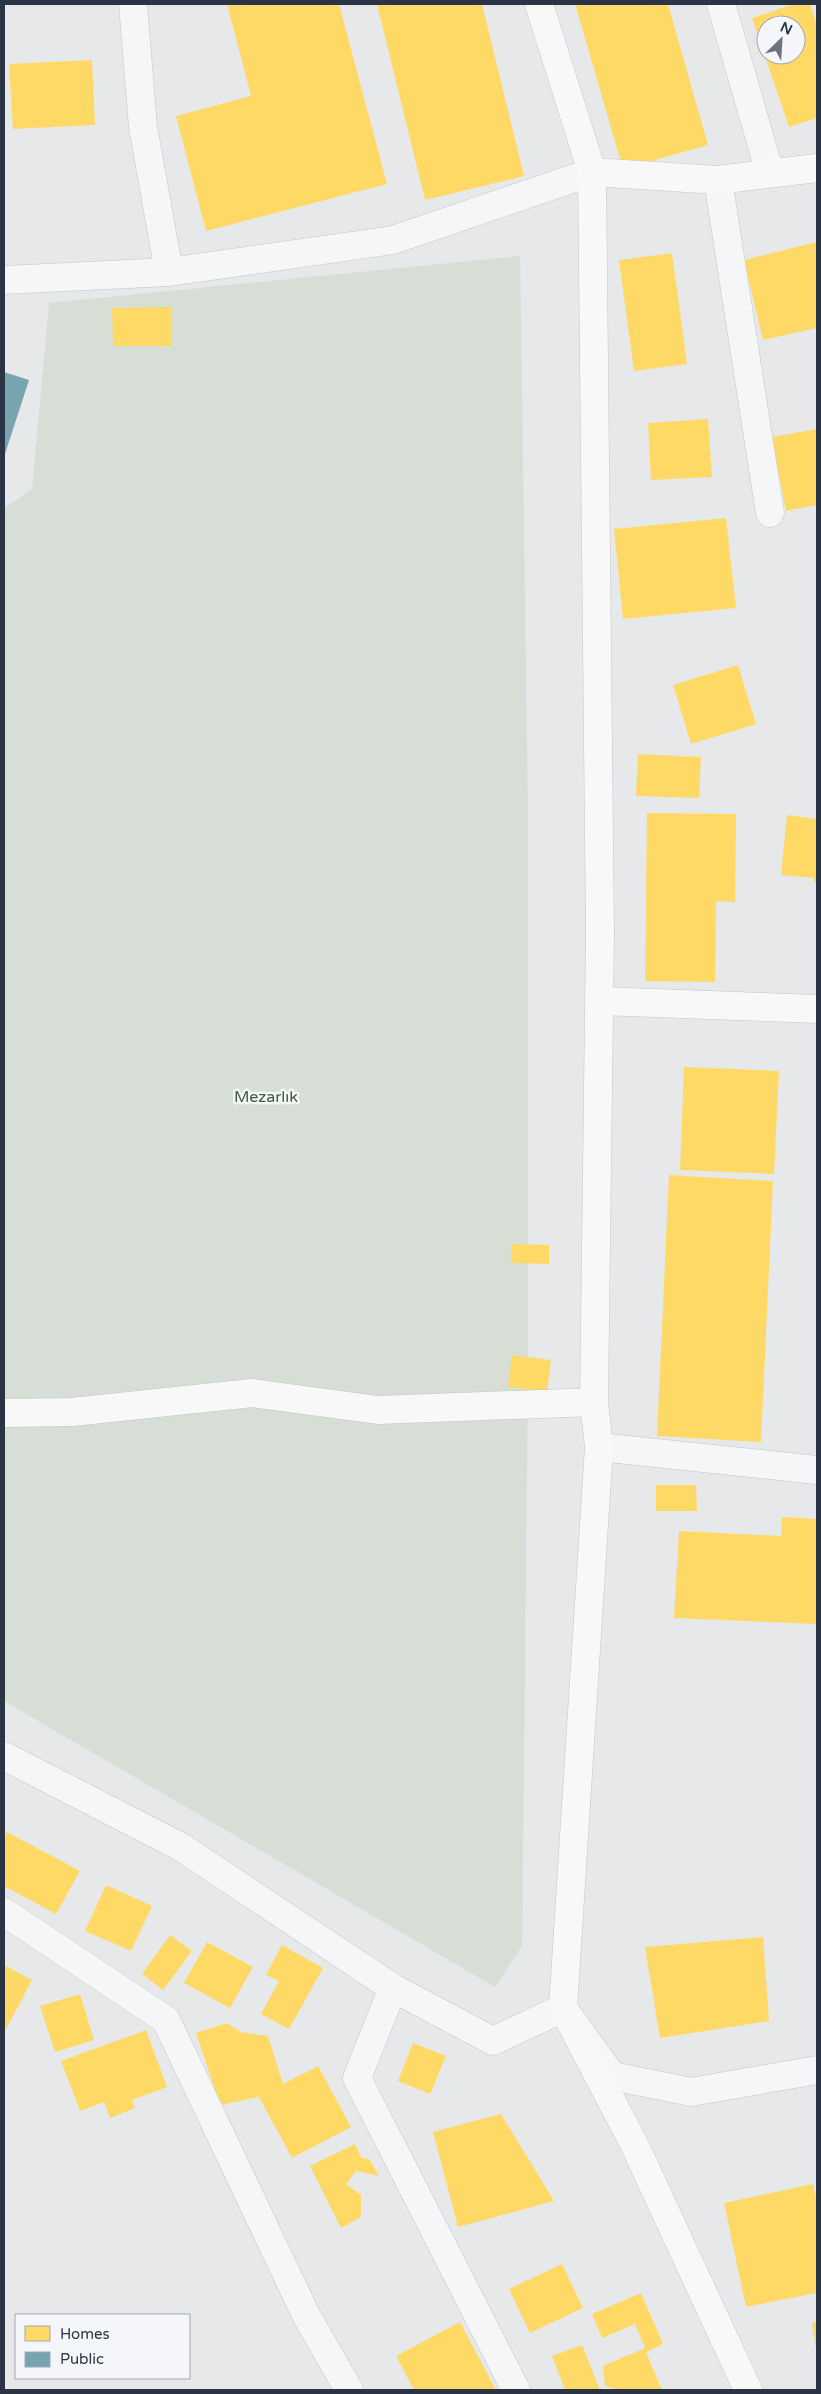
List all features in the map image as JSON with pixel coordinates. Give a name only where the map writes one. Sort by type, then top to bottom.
[{"type":"main road","points":[[539,4],[592,172],[600,1001],[594,1402],[599,1448],[563,2008],[635,2146],[748,2390]]},
{"type":"main road","points":[[592,172],[718,180],[817,168]]},
{"type":"main road","points":[[600,1001],[817,1008]]},
{"type":"main road","points":[[4,1413],[72,1412],[252,1393],[378,1410],[594,1402]]},
{"type":"street","points":[[133,4],[143,127],[169,272]]},
{"type":"street","points":[[721,4],[770,173]]},
{"type":"street","points":[[4,280],[169,272],[393,240],[592,172]]},
{"type":"street","points":[[718,180],[770,513]]},
{"type":"street","points":[[599,1448],[817,1470]]},
{"type":"street","points":[[4,1756],[181,1847],[393,1988],[493,2041],[563,2008],[612,2076],[691,2092],[817,2070]]},
{"type":"street","points":[[4,1912],[166,2020],[306,2315],[349,2390]]},
{"type":"street","points":[[393,1988],[357,2078],[516,2390]]},
{"type":"green space","name":"Mezarlık","points":[[520,256],[528,810],[528,1384],[522,1946],[495,1987],[4,1701],[4,508],[32,489],[49,303]]},
{"type":"building: Homes","points":[[227,4],[339,4],[387,184],[206,231],[176,116],[251,96]]},
{"type":"building: Homes","points":[[377,4],[482,4],[524,176],[425,200]]},
{"type":"building: Homes","points":[[575,4],[668,4],[708,145],[623,169]]},
{"type":"building: Homes","points":[[794,4],[810,4],[817,25],[817,118],[789,127],[768,65],[806,65],[806,15],[761,15]]},
{"type":"building: Homes","points":[[756,17],[756,30],[752,18]]},
{"type":"building: Homes","points":[[92,60],[95,125],[13,129],[9,64]]},
{"type":"building: Homes","points":[[817,242],[817,328],[763,340],[744,260]]},
{"type":"building: Homes","points":[[672,253],[687,364],[634,371],[619,260]]},
{"type":"building: Homes","points":[[171,307],[172,346],[113,346],[112,308]]},
{"type":"building: Homes","points":[[708,419],[712,477],[651,480],[648,423]]},
{"type":"building: Homes","points":[[817,429],[817,505],[786,511],[772,437]]},
{"type":"building: Homes","points":[[726,518],[736,608],[623,619],[614,529]]},
{"type":"building: Homes","points":[[738,665],[756,724],[691,744],[673,685]]},
{"type":"building: Homes","points":[[638,754],[701,757],[699,798],[636,796]]},
{"type":"building: Homes","points":[[647,813],[736,814],[735,902],[716,901],[715,982],[645,981]]},
{"type":"building: Homes","points":[[787,815],[817,819],[817,882],[814,882],[814,878],[781,875]]},
{"type":"building: Homes","points":[[684,1067],[779,1071],[774,1174],[680,1170]]},
{"type":"building: Homes","points":[[669,1175],[773,1181],[761,1442],[657,1436]]},
{"type":"building: Homes","points":[[512,1244],[549,1245],[549,1264],[511,1263]]},
{"type":"building: Homes","points":[[512,1355],[551,1360],[547,1392],[508,1387]]},
{"type":"building: Homes","points":[[656,1485],[696,1485],[697,1511],[656,1511]]},
{"type":"building: Homes","points":[[782,1517],[817,1519],[817,1624],[674,1618],[679,1531],[781,1536]]},
{"type":"building: Homes","points":[[7,1832],[80,1871],[56,1914],[4,1886],[4,1838]]},
{"type":"building: Homes","points":[[106,1885],[152,1906],[131,1951],[85,1931]]},
{"type":"building: Homes","points":[[170,1935],[192,1951],[163,1990],[142,1974]]},
{"type":"building: Homes","points":[[763,1937],[769,2021],[660,2038],[645,1947]]},
{"type":"building: Homes","points":[[207,1942],[253,1967],[230,2008],[184,1983]]},
{"type":"building: Homes","points":[[282,1945],[323,1968],[289,2029],[261,2014],[279,1981],[266,1975]]},
{"type":"building: Homes","points":[[4,1965],[32,1980],[4,2033]]},
{"type":"building: Homes","points":[[80,1994],[94,2040],[55,2052],[40,2006]]},
{"type":"building: Homes","points":[[227,2023],[241,2032],[268,2036],[283,2084],[318,2066],[351,2127],[292,2158],[259,2097],[220,2105],[196,2033]]},
{"type":"building: Homes","points":[[146,2030],[167,2087],[132,2100],[135,2108],[110,2118],[104,2102],[80,2111],[61,2061]]},
{"type":"building: Homes","points":[[413,2043],[446,2056],[430,2094],[398,2081]]},
{"type":"building: Homes","points":[[501,2114],[554,2201],[458,2227],[433,2132]]},
{"type":"building: Homes","points":[[355,2144],[361,2157],[370,2160],[379,2176],[356,2171],[346,2184],[361,2195],[361,2217],[341,2228],[310,2166]]},
{"type":"building: Homes","points":[[813,2184],[817,2203],[817,2293],[746,2307],[724,2203]]},
{"type":"building: Homes","points":[[562,2264],[583,2308],[530,2333],[509,2289]]},
{"type":"building: Homes","points":[[641,2293],[663,2344],[646,2352],[662,2390],[621,2390],[605,2386],[603,2366],[645,2348],[635,2324],[602,2338],[592,2314]]},
{"type":"building: Homes","points":[[817,2321],[817,2349],[816,2349],[812,2323]]},
{"type":"building: Homes","points":[[460,2322],[496,2390],[414,2390],[396,2356]]},
{"type":"building: Homes","points":[[582,2345],[600,2390],[565,2390],[552,2356]]},
{"type":"building: Public","points":[[4,372],[29,380],[4,457]]}]
